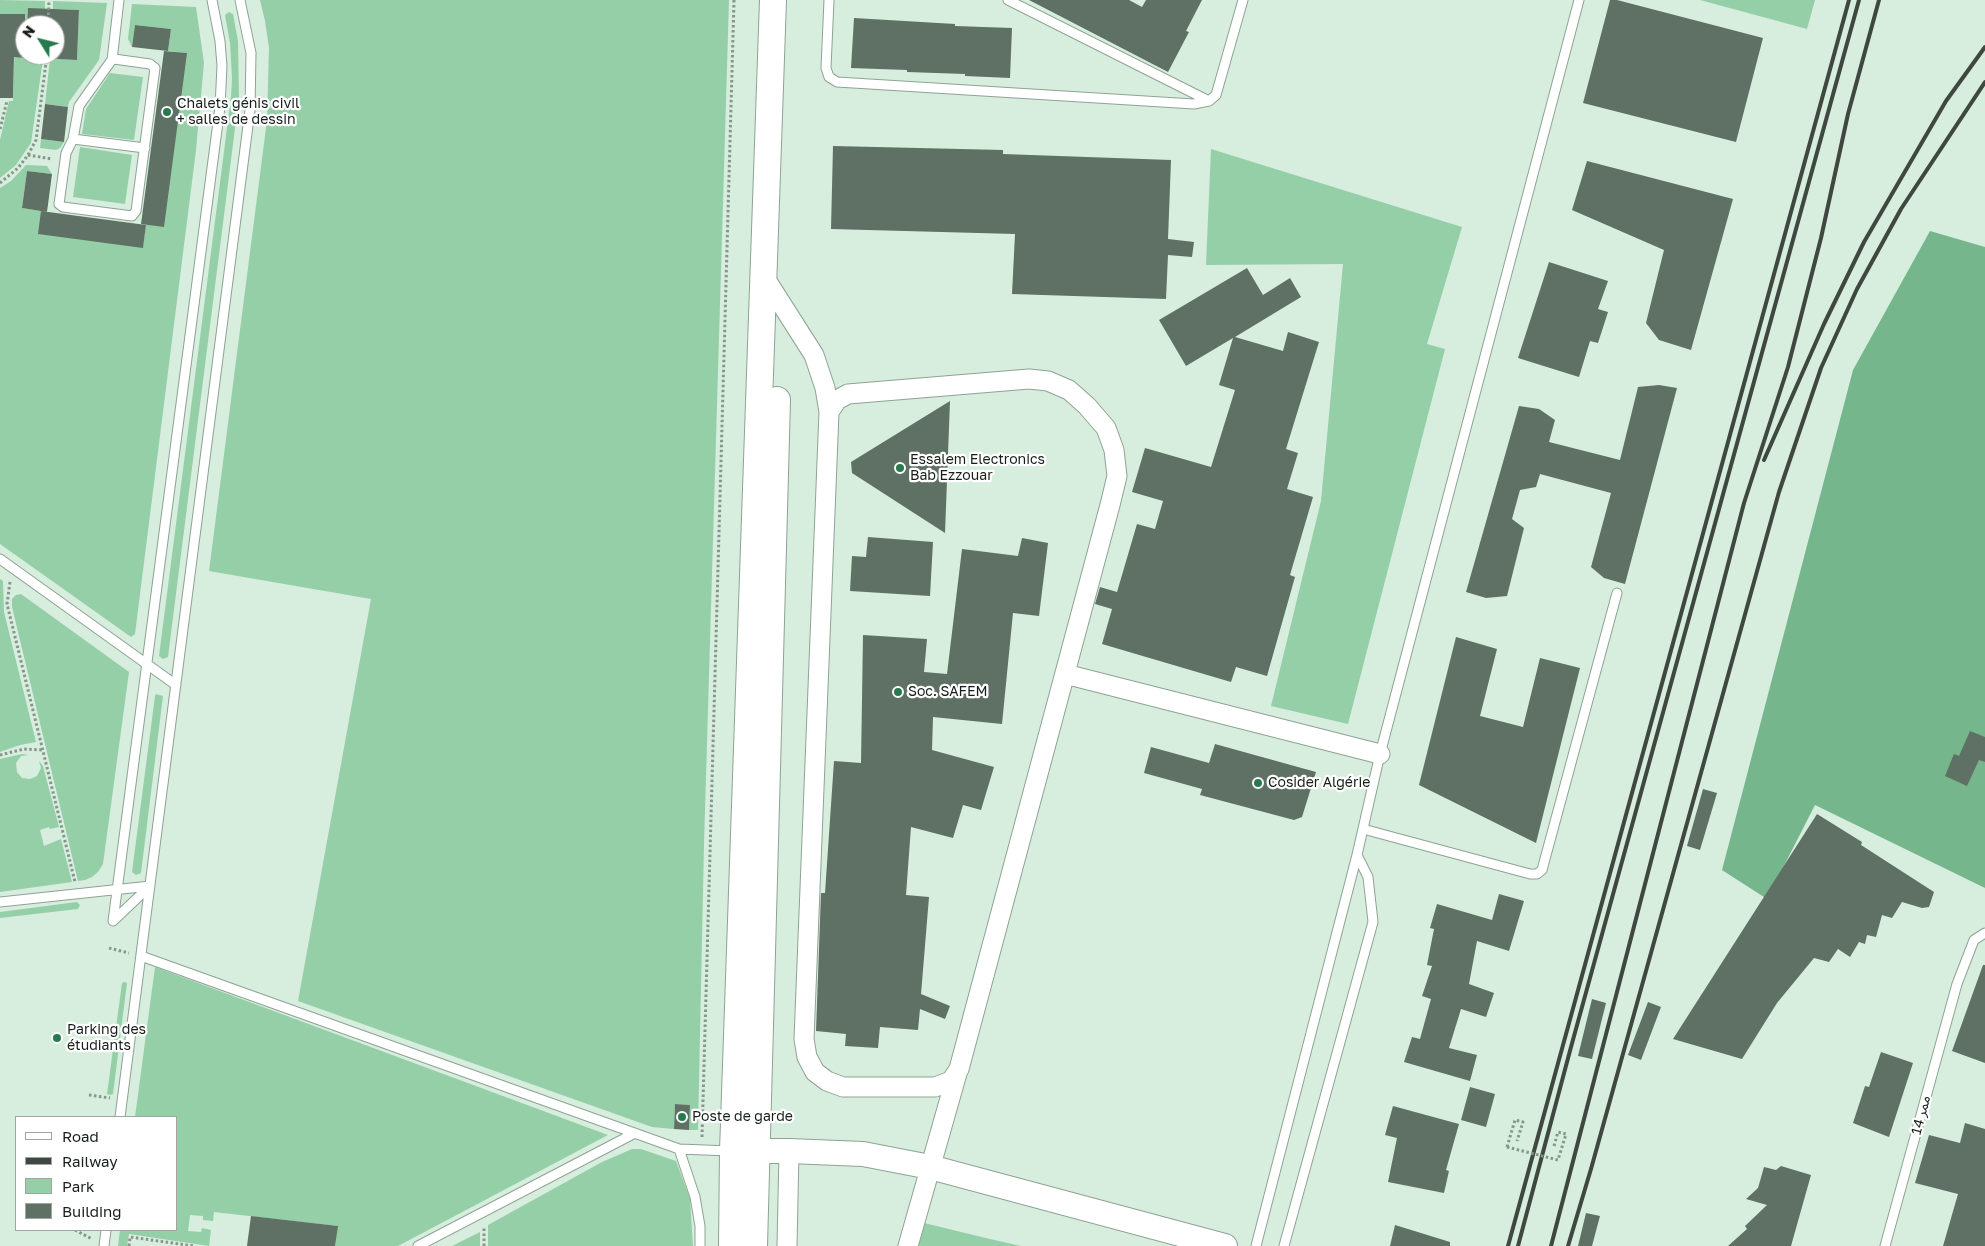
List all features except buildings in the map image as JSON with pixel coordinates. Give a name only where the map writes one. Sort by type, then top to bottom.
[{"type":"main road","points":[[754,1246],[745,1151],[763,275],[773,0]]},
{"type":"main road","points":[[732,1246],[745,1151],[790,0]]},
{"type":"street","points":[[763,275],[814,355],[825,388],[829,412],[804,1039],[807,1057],[816,1072],[827,1081],[843,1087],[935,1087],[951,1081],[959,1069]]},
{"type":"street","points":[[829,412],[837,400],[848,394],[1029,379],[1048,382],[1069,390],[1088,406],[1106,428],[1114,450],[1117,476],[959,1069],[908,1246]]},
{"type":"street","points":[[1065,674],[1380,754]]},
{"type":"street","points":[[745,1151],[863,1154],[930,1167],[1225,1246]]},
{"type":"street","points":[[787,1246],[789,1151]]},
{"type":"lane","points":[[112,60],[150,64],[154,68],[136,211],[132,216],[62,206],[59,202],[66,153],[74,139],[79,106],[112,60],[119,0]]},
{"type":"lane","points":[[150,886],[114,921],[220,107],[222,66],[220,41],[212,0]]},
{"type":"lane","points":[[120,1116],[250,110],[251,53],[240,0]]},
{"type":"lane","points":[[829,0],[826,68],[829,77],[837,82],[1194,104],[1209,101],[1216,95],[1243,0]]},
{"type":"lane","points":[[1008,0],[1209,101]]},
{"type":"lane","points":[[1256,1246],[1357,855],[1380,754],[1579,0]]},
{"type":"lane","points":[[74,139],[145,148]]},
{"type":"lane","points":[[0,559],[176,685]]},
{"type":"lane","points":[[1363,829],[1530,874],[1537,874],[1542,870],[1618,593]]},
{"type":"lane","points":[[1284,1246],[1374,922],[1368,877],[1357,855]]},
{"type":"lane","points":[[0,902],[150,886]]},
{"type":"lane","name":"ممر 14","points":[[1885,1246],[1957,984],[1974,940],[1985,933]]},
{"type":"lane","points":[[141,956],[679,1149],[745,1151]]},
{"type":"lane","points":[[418,1246],[635,1133]]},
{"type":"lane","points":[[679,1149],[695,1197],[700,1226],[700,1246]]},
{"type":"lane","points":[[104,1246],[106,1231]]},
{"type":"path","points":[[48,15],[49,0]]},
{"type":"path","points":[[702,1150],[734,0]]},
{"type":"path","points":[[0,183],[10,176],[28,155],[36,140],[46,65]]},
{"type":"path","points":[[0,129],[7,101]]},
{"type":"path","points":[[28,155],[65,161]]},
{"type":"path","points":[[12,568],[7,604],[78,893]]},
{"type":"path","points":[[0,756],[24,749],[43,750]]},
{"type":"path","points":[[109,948],[141,956]]},
{"type":"path","points":[[88,1095],[123,1100]]},
{"type":"path","points":[[1517,1141],[1523,1122],[1515,1120],[1507,1146],[1558,1160],[1566,1134],[1558,1132],[1554,1146]]},
{"type":"path","points":[[129,1246],[130,1237],[194,1246]]},
{"type":"green space","points":[[0,0],[45,1],[45,9],[28,9],[28,15],[0,14]]},
{"type":"green space","points":[[260,0],[729,0],[704,844],[698,1130],[689,1130],[690,1105],[675,1104],[674,1129],[652,1127],[298,1001],[371,599],[209,571],[267,120],[269,48]]},
{"type":"green space","points":[[1700,0],[1815,0],[1807,29]]},
{"type":"green space","points":[[53,1],[107,3],[99,60],[69,102],[68,107],[45,104],[49,65],[65,65],[65,60],[77,60],[79,10],[53,9]]},
{"type":"green space","points":[[132,4],[196,7],[204,63],[196,150],[135,634],[131,637],[0,544],[0,188],[11,181],[26,165],[47,166],[52,174],[27,171],[22,208],[41,211],[143,247],[146,224],[186,53],[168,51],[171,29],[135,25],[132,47],[128,39]]},
{"type":"green space","points":[[229,12],[233,14],[238,41],[239,97],[168,657],[163,659],[159,656],[231,97],[230,43],[225,15]]},
{"type":"green space","points":[[15,36],[15,65],[42,65],[31,143],[16,165],[0,178],[0,140],[9,101],[13,101]]},
{"type":"green space","points":[[110,73],[143,77],[134,140],[82,134],[86,109]]},
{"type":"green space","points":[[41,139],[64,142],[56,150],[40,148]]},
{"type":"green space","points":[[80,147],[132,155],[125,204],[73,197]]},
{"type":"green space","points":[[1211,149],[1462,227],[1427,344],[1445,349],[1348,724],[1271,706],[1321,501],[1343,264],[1206,265]]},
{"type":"green space","points":[[1930,231],[1985,247],[1985,888],[1815,805],[1767,899],[1722,870],[1853,370]]},
{"type":"green space","points":[[0,579],[3,581],[4,612],[36,742],[0,752]]},
{"type":"green space","points":[[21,594],[129,672],[103,864],[98,872],[85,880],[78,881],[12,607],[12,599],[16,595]]},
{"type":"green space","points":[[156,694],[163,696],[141,873],[136,875],[132,872]]},
{"type":"green space","points":[[22,754],[29,755],[21,756],[16,763],[17,772],[22,778],[30,779],[37,776],[41,768],[39,761],[43,766],[59,827],[50,829],[49,827],[40,830],[44,846],[61,839],[72,882],[0,892],[0,759]]},
{"type":"green space","points":[[77,902],[80,905],[78,909],[0,918],[0,912]]},
{"type":"green space","points":[[155,967],[608,1135],[398,1246],[335,1246],[337,1226],[214,1212],[213,1221],[203,1220],[203,1216],[190,1215],[188,1231],[201,1232],[202,1228],[211,1230],[209,1246],[129,1234],[127,1246],[118,1246],[120,1231],[178,1231],[178,1116],[135,1116]]},
{"type":"green space","points":[[122,983],[127,983],[113,1094],[110,1095],[107,1094]]},
{"type":"green space","points":[[632,1149],[641,1149],[676,1161],[690,1199],[693,1246],[488,1246],[488,1225],[602,1162]]},
{"type":"green space","points":[[924,1223],[990,1239],[1021,1246],[918,1246]]},
{"type":"green space","points":[[480,1232],[480,1246],[452,1246]]},
{"type":"railway","points":[[1508,1246],[1849,0]]},
{"type":"railway","points":[[1518,1246],[1859,0]]},
{"type":"railway","points":[[1551,1246],[1744,503],[1788,367],[1821,238],[1848,114],[1879,0]]},
{"type":"railway","points":[[1764,460],[1824,324],[1864,242],[1946,101],[1985,47]]},
{"type":"railway","points":[[1568,1246],[1779,492],[1821,368],[1857,289],[1901,209],[1985,82]]},
{"type":"place","name":"Chalets génis civil + salles de dessin","points":[[167,112]]},
{"type":"place","name":"Essalem Electronics Bab Ezzouar","points":[[900,468]]},
{"type":"place","name":"Soc. SAFEM","points":[[898,692]]},
{"type":"place","name":"Cosider Algérie","points":[[1258,783]]},
{"type":"place","name":"Parking des étudiants","points":[[57,1038]]},
{"type":"place","name":"Poste de garde","points":[[682,1117]]}]
